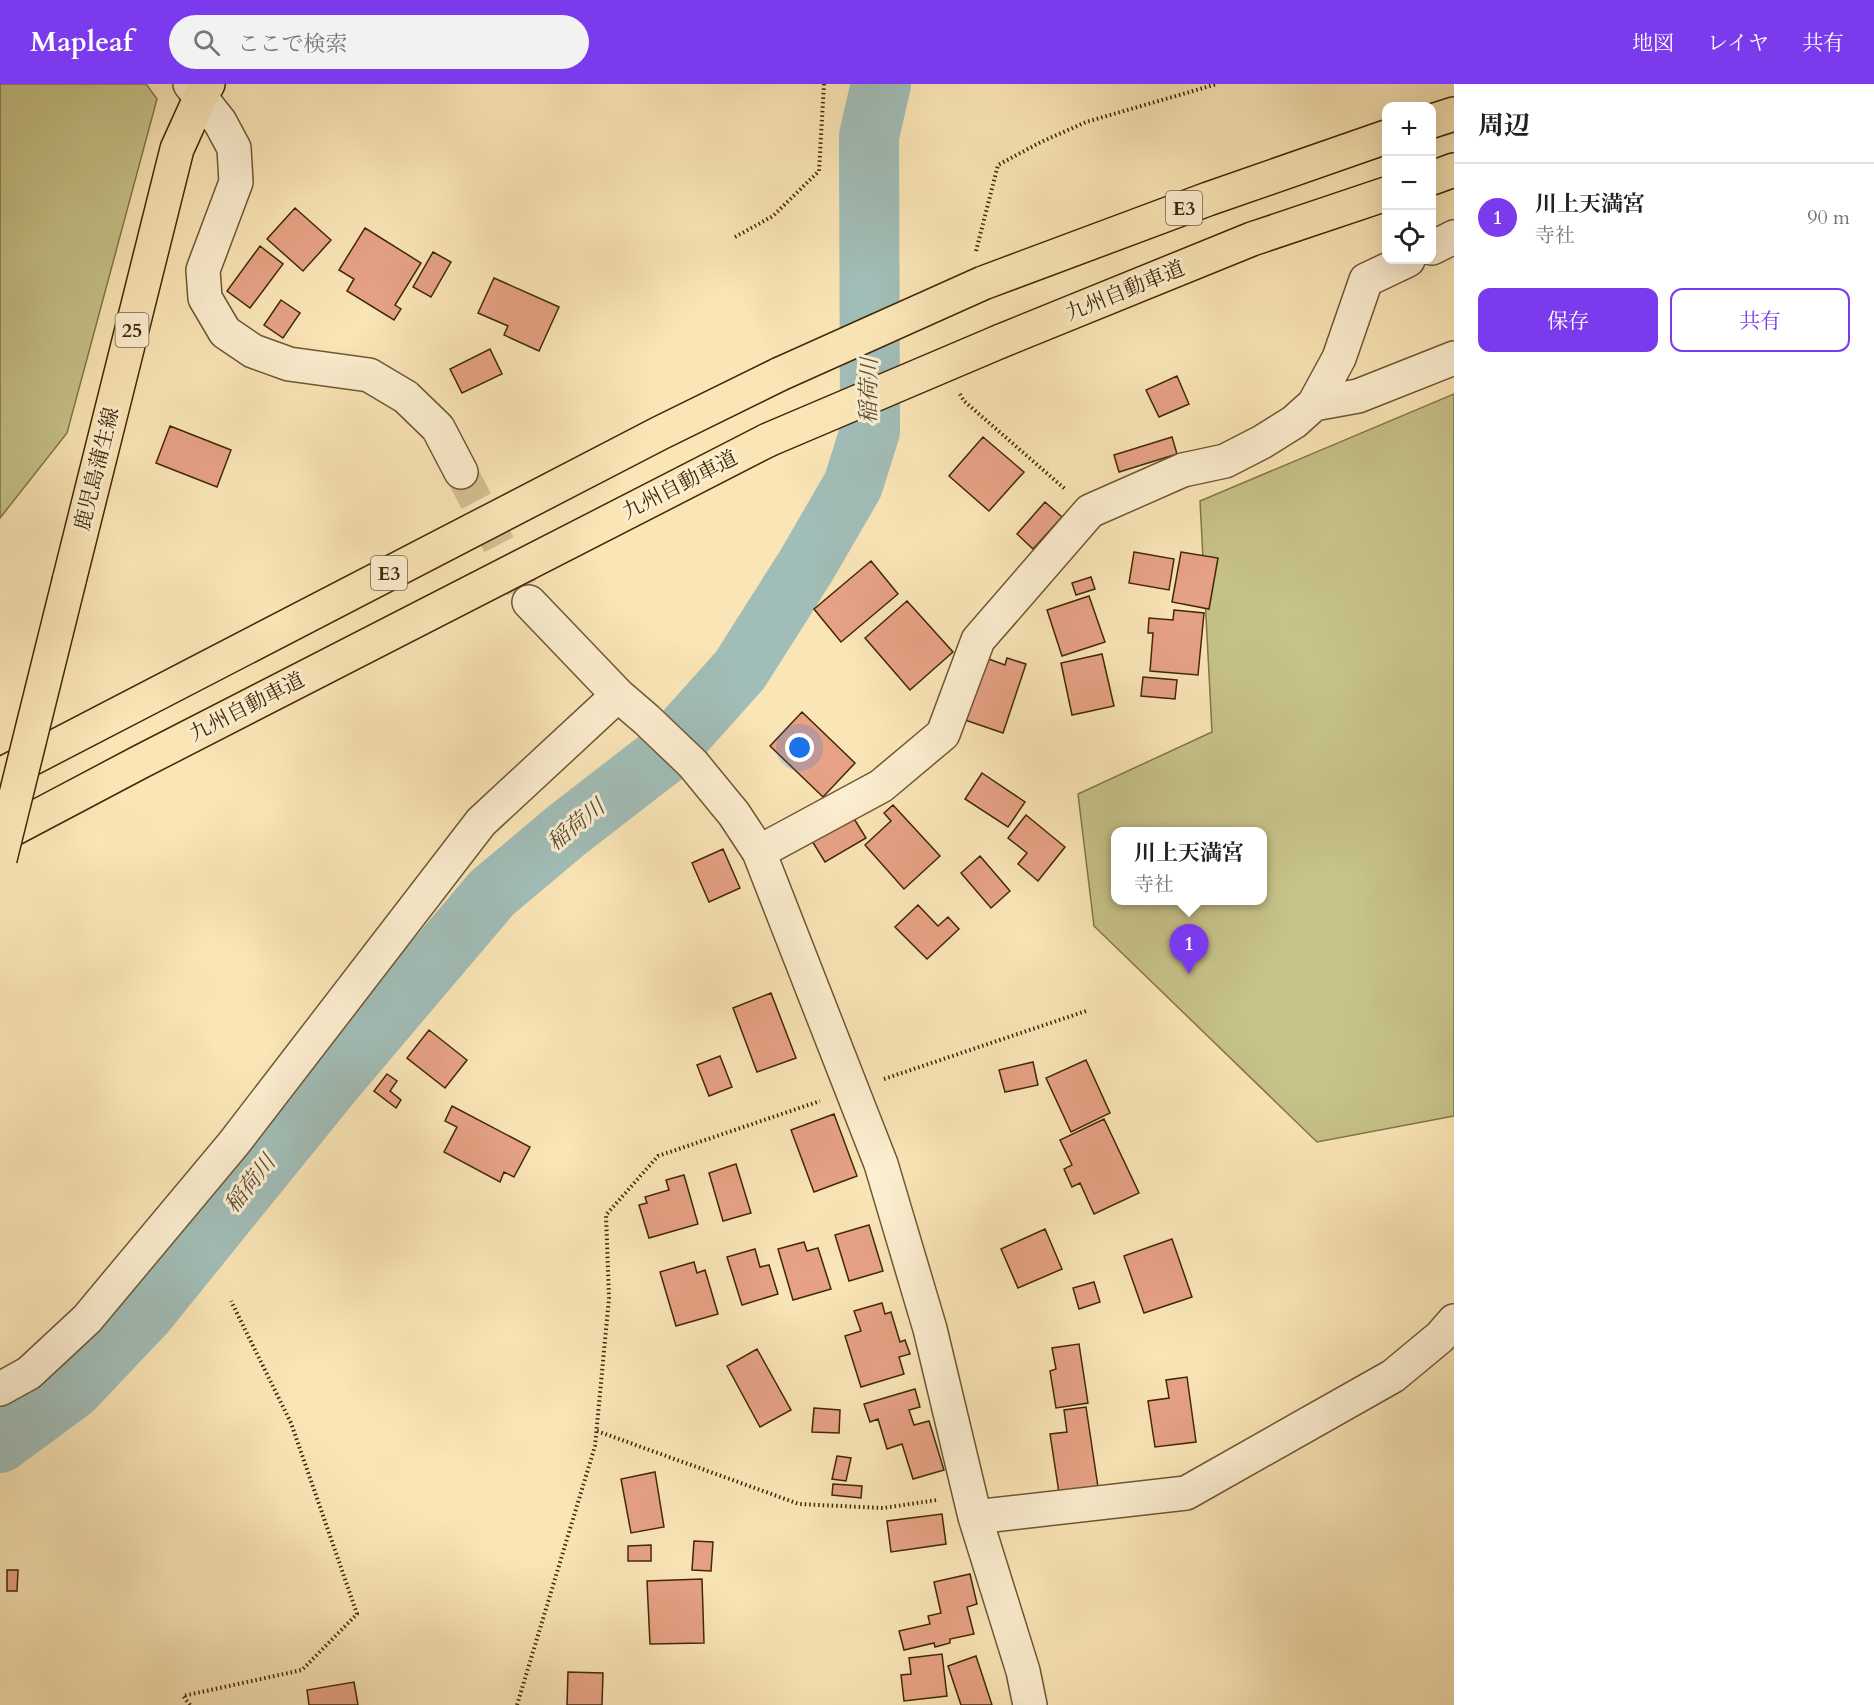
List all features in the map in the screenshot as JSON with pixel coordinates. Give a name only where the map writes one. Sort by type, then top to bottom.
[{"type":"main road","name":"鹿児島蒲生線","points":[[0,859],[177,149],[200,88]]},
{"type":"main road","points":[[1436,120],[1454,114]]},
{"type":"main road","name":"E3","points":[[0,775],[649,438],[780,374],[983,283],[1208,199],[1382,138]]},
{"type":"main road","points":[[1436,176],[1454,170]]},
{"type":"main road","name":"九州自動車道","points":[[0,837],[161,751],[768,440],[1001,341],[1252,239],[1382,195]]},
{"type":"street","points":[[200,88],[234,148],[236,182],[203,270],[205,298],[225,332],[253,351],[289,364],[369,375],[406,397],[438,428],[461,472]]},
{"type":"street","points":[[1436,246],[1454,237]]},
{"type":"street","points":[[759,852],[881,786],[943,734],[978,640],[1090,511],[1183,471],[1225,461],[1294,422],[1314,404],[1340,358],[1366,280],[1400,264]]},
{"type":"street","points":[[1314,404],[1358,396],[1454,358]]},
{"type":"street","points":[[529,602],[618,695],[648,720],[693,764],[734,814],[759,852],[881,1164],[930,1329],[973,1506],[1023,1671],[1030,1705]]},
{"type":"street","points":[[0,1389],[29,1373],[87,1319],[234,1143],[481,822],[618,695]]},
{"type":"street","points":[[973,1506],[1186,1493],[1394,1376],[1440,1337],[1454,1321]]},
{"type":"path","points":[[735,237],[772,216],[819,171],[824,84]]},
{"type":"path","points":[[517,1705],[595,1446],[609,1298],[606,1215],[658,1156],[1086,1011]]},
{"type":"path","points":[[190,1705],[183,1696],[302,1670],[357,1614],[291,1423],[231,1301]]},
{"type":"path","points":[[597,1431],[799,1504],[883,1508],[973,1506]]},
{"type":"shaded area","points":[[0,84],[146,84],[157,99],[67,433],[0,518]]},
{"type":"shaded area","points":[[1454,394],[1454,1116],[1317,1142],[1094,926],[1078,794],[1212,732],[1200,501]]},
{"type":"building","points":[[295,208],[331,240],[303,271],[267,239]]},
{"type":"building","points":[[365,228],[421,263],[395,305],[401,309],[394,320],[347,291],[354,279],[339,270]]},
{"type":"building","points":[[260,246],[283,264],[250,308],[227,291]]},
{"type":"building","points":[[433,252],[451,262],[431,297],[413,287]]},
{"type":"building","points":[[494,278],[559,307],[539,351],[504,335],[508,326],[478,313]]},
{"type":"building","points":[[281,300],[300,313],[283,338],[264,325]]},
{"type":"building","points":[[490,349],[502,374],[462,393],[450,369]]},
{"type":"building","points":[[1177,376],[1189,404],[1159,417],[1146,390]]},
{"type":"building","points":[[170,426],[231,450],[217,487],[156,463]]},
{"type":"building","points":[[983,437],[1024,472],[989,511],[949,476]]},
{"type":"building","points":[[1172,437],[1177,454],[1119,472],[1114,455]]},
{"type":"building","points":[[1045,502],[1062,517],[1033,549],[1017,534]]},
{"type":"building","points":[[1134,552],[1174,559],[1169,590],[1129,583]]},
{"type":"building","points":[[1181,552],[1218,558],[1209,609],[1172,602]]},
{"type":"building","points":[[871,561],[898,594],[841,642],[814,609]]},
{"type":"building","points":[[1091,577],[1095,589],[1076,595],[1072,583]]},
{"type":"building","points":[[1089,596],[1105,642],[1062,656],[1047,610]]},
{"type":"building","points":[[907,601],[953,652],[910,690],[865,638]]},
{"type":"building","points":[[1174,610],[1204,613],[1198,675],[1150,671],[1153,633],[1148,633],[1149,618],[1173,620]]},
{"type":"building","points":[[1102,654],[1114,706],[1072,715],[1061,663]]},
{"type":"building","points":[[986,658],[1005,665],[1007,658],[1026,664],[1003,733],[965,720]]},
{"type":"building","points":[[1143,677],[1177,680],[1175,699],[1141,696]]},
{"type":"building","points":[[802,712],[855,763],[823,797],[770,746]]},
{"type":"building","points":[[982,773],[1025,802],[1008,827],[965,799]]},
{"type":"building","points":[[893,805],[940,856],[904,889],[865,845],[891,821],[884,813]]},
{"type":"building","points":[[1026,815],[1065,847],[1038,881],[1018,864],[1027,853],[1008,838]]},
{"type":"building","points":[[853,817],[866,838],[825,862],[812,841]]},
{"type":"building","points":[[723,849],[740,888],[709,902],[692,863]]},
{"type":"building","points":[[980,856],[1010,891],[991,908],[961,873]]},
{"type":"building","points":[[918,905],[938,926],[948,917],[959,929],[927,959],[895,927]]},
{"type":"building","points":[[771,993],[796,1058],[757,1072],[733,1008]]},
{"type":"building","points":[[429,1030],[467,1060],[445,1088],[407,1058]]},
{"type":"building","points":[[720,1056],[732,1087],[709,1096],[697,1065]]},
{"type":"building","points":[[1086,1060],[1110,1113],[1071,1132],[1046,1078]]},
{"type":"building","points":[[1033,1062],[1038,1085],[1005,1092],[999,1070]]},
{"type":"building","points":[[387,1074],[397,1081],[390,1091],[401,1100],[396,1108],[374,1091]]},
{"type":"building","points":[[452,1106],[530,1147],[514,1177],[504,1172],[500,1182],[444,1152],[457,1127],[445,1121]]},
{"type":"building","points":[[834,1114],[857,1176],[814,1192],[791,1130]]},
{"type":"building","points":[[1104,1119],[1139,1193],[1094,1214],[1080,1183],[1072,1187],[1064,1169],[1072,1165],[1060,1140]]},
{"type":"building","points":[[736,1164],[751,1213],[723,1221],[709,1173]]},
{"type":"building","points":[[684,1175],[698,1224],[649,1238],[639,1205],[647,1203],[645,1197],[669,1190],[666,1180]]},
{"type":"building","points":[[869,1225],[883,1271],[849,1281],[835,1235]]},
{"type":"building","points":[[1045,1229],[1062,1269],[1018,1288],[1001,1249]]},
{"type":"building","points":[[1172,1239],[1192,1297],[1144,1313],[1124,1256]]},
{"type":"building","points":[[804,1242],[807,1251],[818,1248],[831,1289],[793,1300],[778,1249]]},
{"type":"building","points":[[755,1249],[760,1267],[769,1265],[778,1294],[742,1305],[727,1257]]},
{"type":"building","points":[[694,1262],[697,1273],[705,1270],[718,1314],[676,1326],[660,1272]]},
{"type":"building","points":[[1094,1282],[1100,1302],[1079,1309],[1073,1288]]},
{"type":"building","points":[[882,1303],[885,1314],[891,1312],[900,1342],[905,1340],[910,1354],[899,1357],[904,1374],[861,1387],[845,1336],[861,1331],[854,1311]]},
{"type":"building","points":[[1079,1344],[1088,1403],[1056,1408],[1050,1371],[1056,1369],[1052,1348]]},
{"type":"building","points":[[757,1349],[791,1410],[760,1427],[727,1366]]},
{"type":"building","points":[[1187,1377],[1196,1442],[1155,1447],[1148,1401],[1169,1398],[1166,1380]]},
{"type":"building","points":[[915,1389],[920,1407],[909,1410],[914,1425],[929,1421],[944,1470],[913,1479],[902,1444],[887,1449],[878,1419],[870,1422],[864,1404]]},
{"type":"building","points":[[1086,1407],[1098,1487],[1059,1493],[1050,1434],[1067,1432],[1064,1410]]},
{"type":"building","points":[[814,1408],[840,1410],[839,1433],[812,1432]]},
{"type":"building","points":[[837,1456],[851,1458],[846,1481],[832,1479]]},
{"type":"building","points":[[655,1472],[664,1527],[631,1533],[621,1479]]},
{"type":"building","points":[[833,1484],[862,1486],[861,1498],[832,1495]]},
{"type":"building","points":[[942,1514],[946,1544],[891,1552],[887,1521]]},
{"type":"building","points":[[694,1541],[713,1542],[711,1571],[692,1570]]},
{"type":"building","points":[[651,1545],[651,1561],[628,1561],[628,1546]]},
{"type":"building","points":[[7,1570],[18,1570],[17,1591],[7,1591]]},
{"type":"building","points":[[970,1574],[977,1604],[967,1607],[974,1634],[950,1639],[950,1643],[935,1647],[934,1643],[904,1650],[899,1631],[930,1624],[928,1616],[941,1613],[934,1582]]},
{"type":"building","points":[[702,1579],[704,1643],[650,1644],[647,1581]]},
{"type":"building","points":[[942,1654],[947,1696],[904,1701],[901,1675],[911,1674],[909,1658]]},
{"type":"building","points":[[976,1656],[992,1705],[961,1705],[948,1666]]},
{"type":"building","points":[[568,1672],[603,1673],[602,1705],[567,1705]]},
{"type":"building","points":[[354,1682],[358,1705],[309,1705],[307,1690]]},
{"type":"waterway","name":"稲荷川","points":[[0,1443],[73,1389],[144,1314],[331,1083],[492,893],[567,830],[664,755],[740,670],[806,566],[853,485],[870,431],[869,136],[881,84]]},
{"type":"tunnel","points":[[461,472],[529,602]]},
{"type":"place","name":"川上天満宮","points":[[1189,974]]}]
